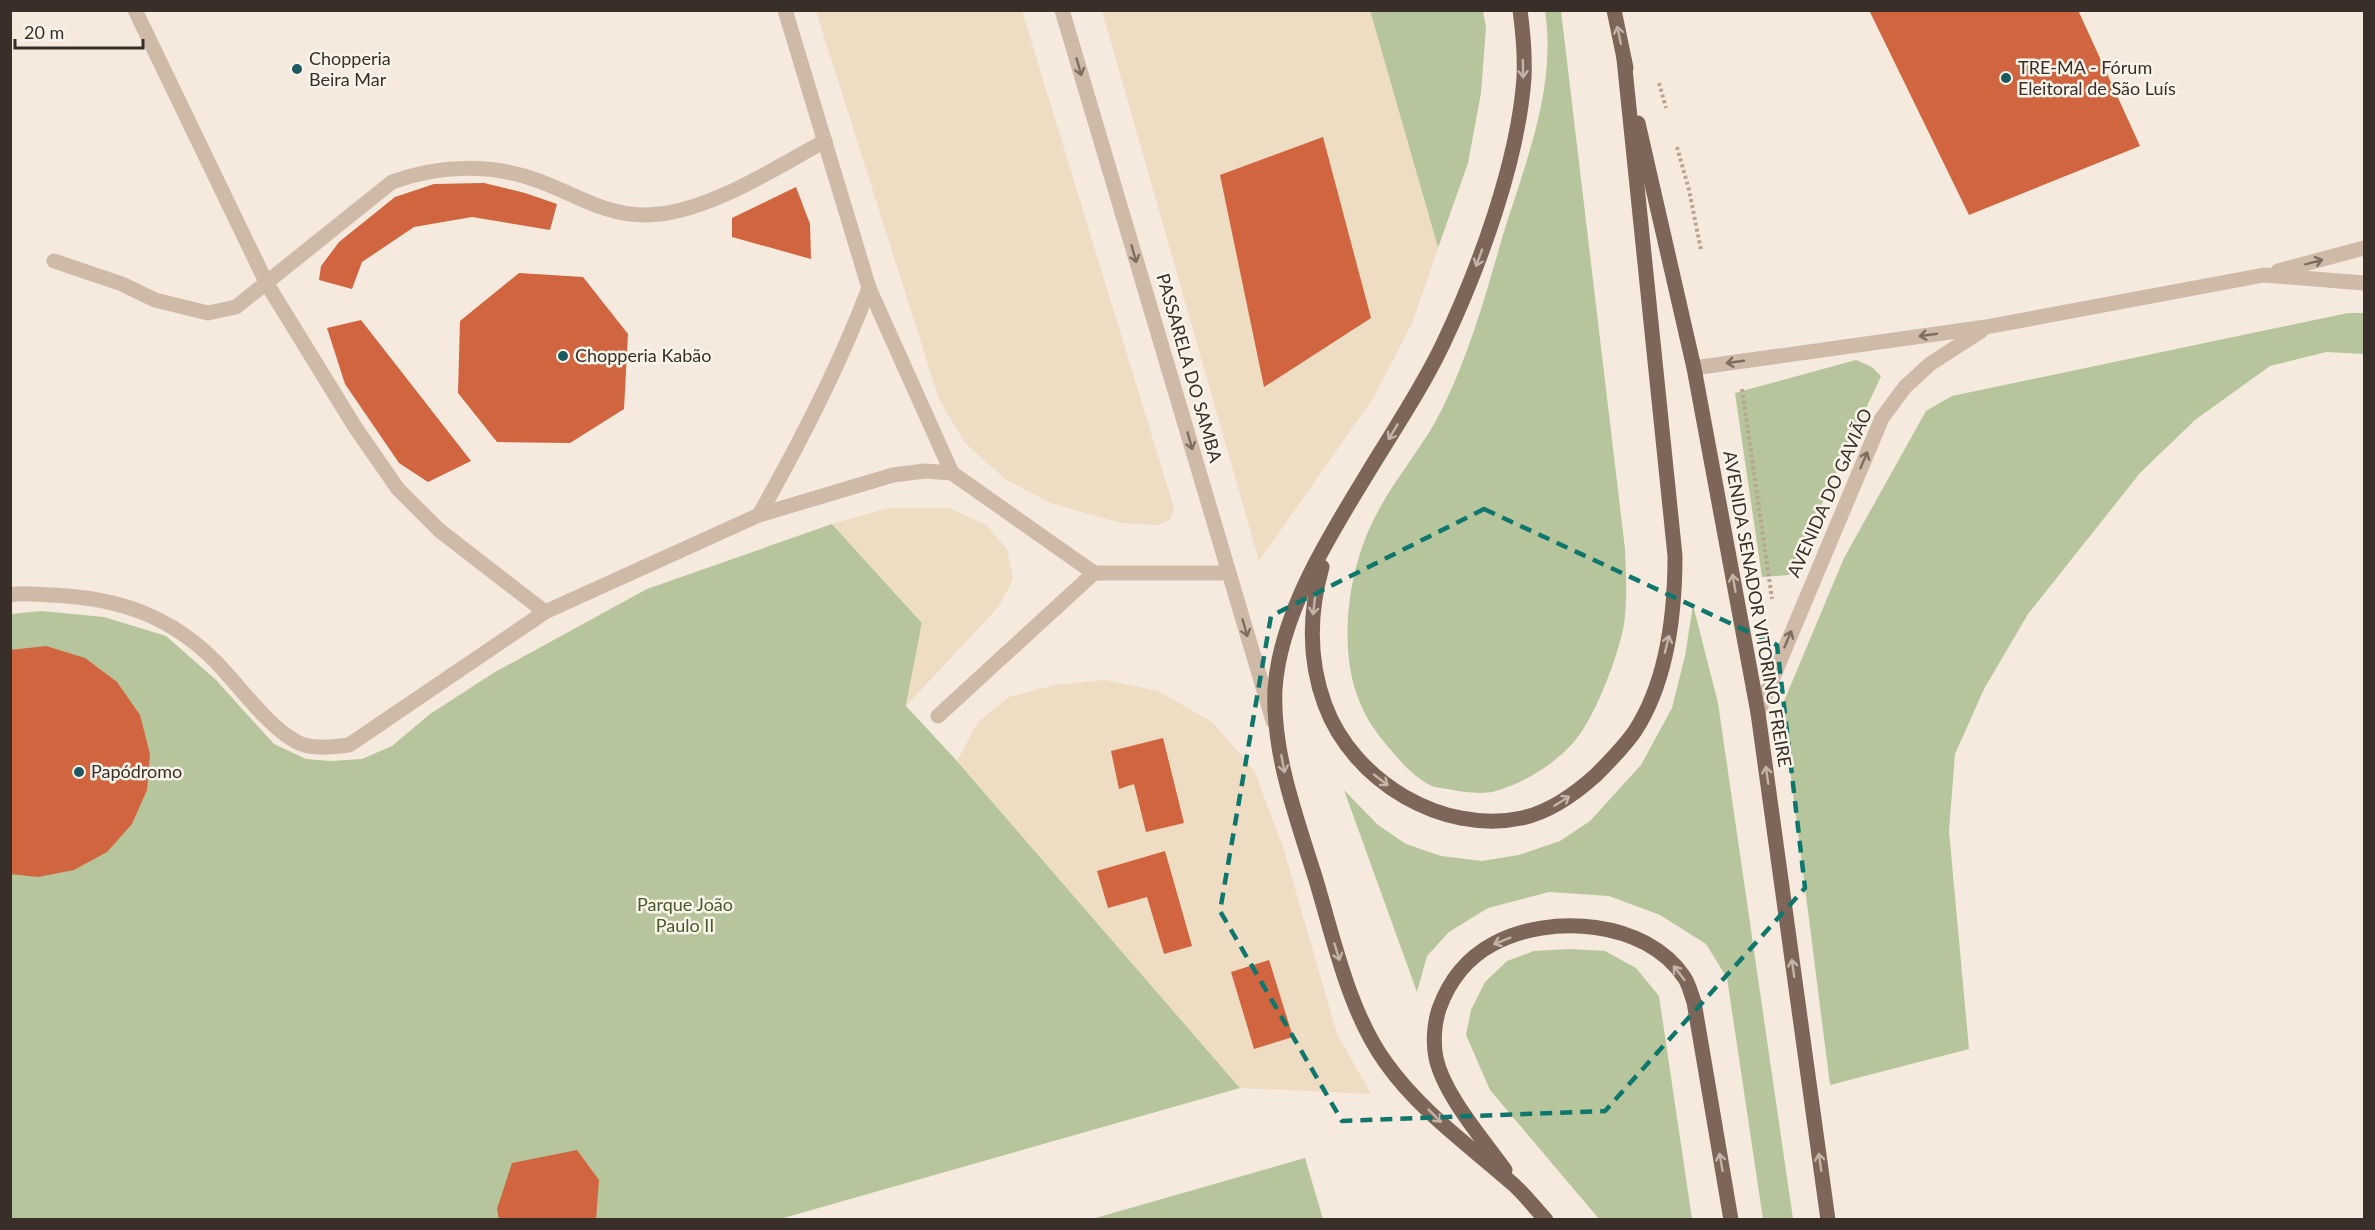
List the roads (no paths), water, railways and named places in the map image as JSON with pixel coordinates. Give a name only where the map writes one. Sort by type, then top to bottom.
[{"type":"main road","points":[[1517,1187],[1449,1130],[1407,1088],[1386,1064],[1369,1036],[1344,975],[1294,808],[1278,737],[1275,691],[1285,632],[1295,605],[1345,511],[1419,389],[1443,344],[1470,282],[1491,223],[1515,134],[1524,77],[1520,10]]},
{"type":"main road","name":"AVENIDA SENADOR VITORINO FREIRE","points":[[1614,10],[1694,368],[1758,713],[1827,1220]]},
{"type":"main road","points":[[1345,511],[1322,566],[1317,585],[1311,641],[1325,706],[1340,734],[1374,774],[1420,806],[1444,816],[1466,820],[1506,820],[1524,818],[1544,811],[1564,800],[1612,759],[1635,731],[1651,701],[1670,633],[1675,595],[1675,556],[1624,59]]},
{"type":"main road","points":[[1546,1220],[1517,1187],[1445,1085],[1436,1058],[1434,1033],[1445,992],[1470,961],[1493,944],[1518,934],[1549,927],[1580,925],[1607,928],[1642,940],[1666,957],[1684,978],[1694,1002],[1731,1220]]},
{"type":"street","points":[[135,10],[267,284],[355,428],[398,489],[439,530],[545,612]]},
{"type":"street","points":[[785,10],[869,288],[952,472],[1095,573],[1229,573]]},
{"type":"street","name":"PASSARELA DO SAMBA","points":[[1062,10],[1278,737]]},
{"type":"street","points":[[54,261],[122,284],[155,300],[208,313],[236,307],[392,182],[417,172],[483,169],[509,172],[538,180],[618,213],[648,215],[679,210],[735,189],[825,141]]},
{"type":"street","points":[[2264,275],[2364,248]]},
{"type":"street","name":"AVENIDA DO GAVIÃO","points":[[1694,368],[1986,327],[2264,275],[2364,283]]},
{"type":"street","points":[[759,515],[792,456],[837,365],[869,288]]},
{"type":"street","name":"AVENIDA DO GAVIÃO","points":[[1758,713],[1882,418],[1905,387],[1930,364],[1986,327]]},
{"type":"street","points":[[10,595],[85,596],[150,613],[181,631],[215,661],[279,730],[297,742],[327,748],[349,745],[545,612],[759,515],[893,475],[925,471],[952,472]]},
{"type":"street","points":[[938,716],[1095,573]]},
{"type":"place","name":"Chopperia Beira Mar","points":[[297,69]]},
{"type":"place","name":"TRE-MA - Fórum Eleitoral de São Luís","points":[[2006,78]]},
{"type":"place","name":"Chopperia Kabão","points":[[563,356]]},
{"type":"place","name":"Papódromo","points":[[79,772]]},
{"type":"park label","name":"Parque João Paulo II","points":[[685,915]]}]
